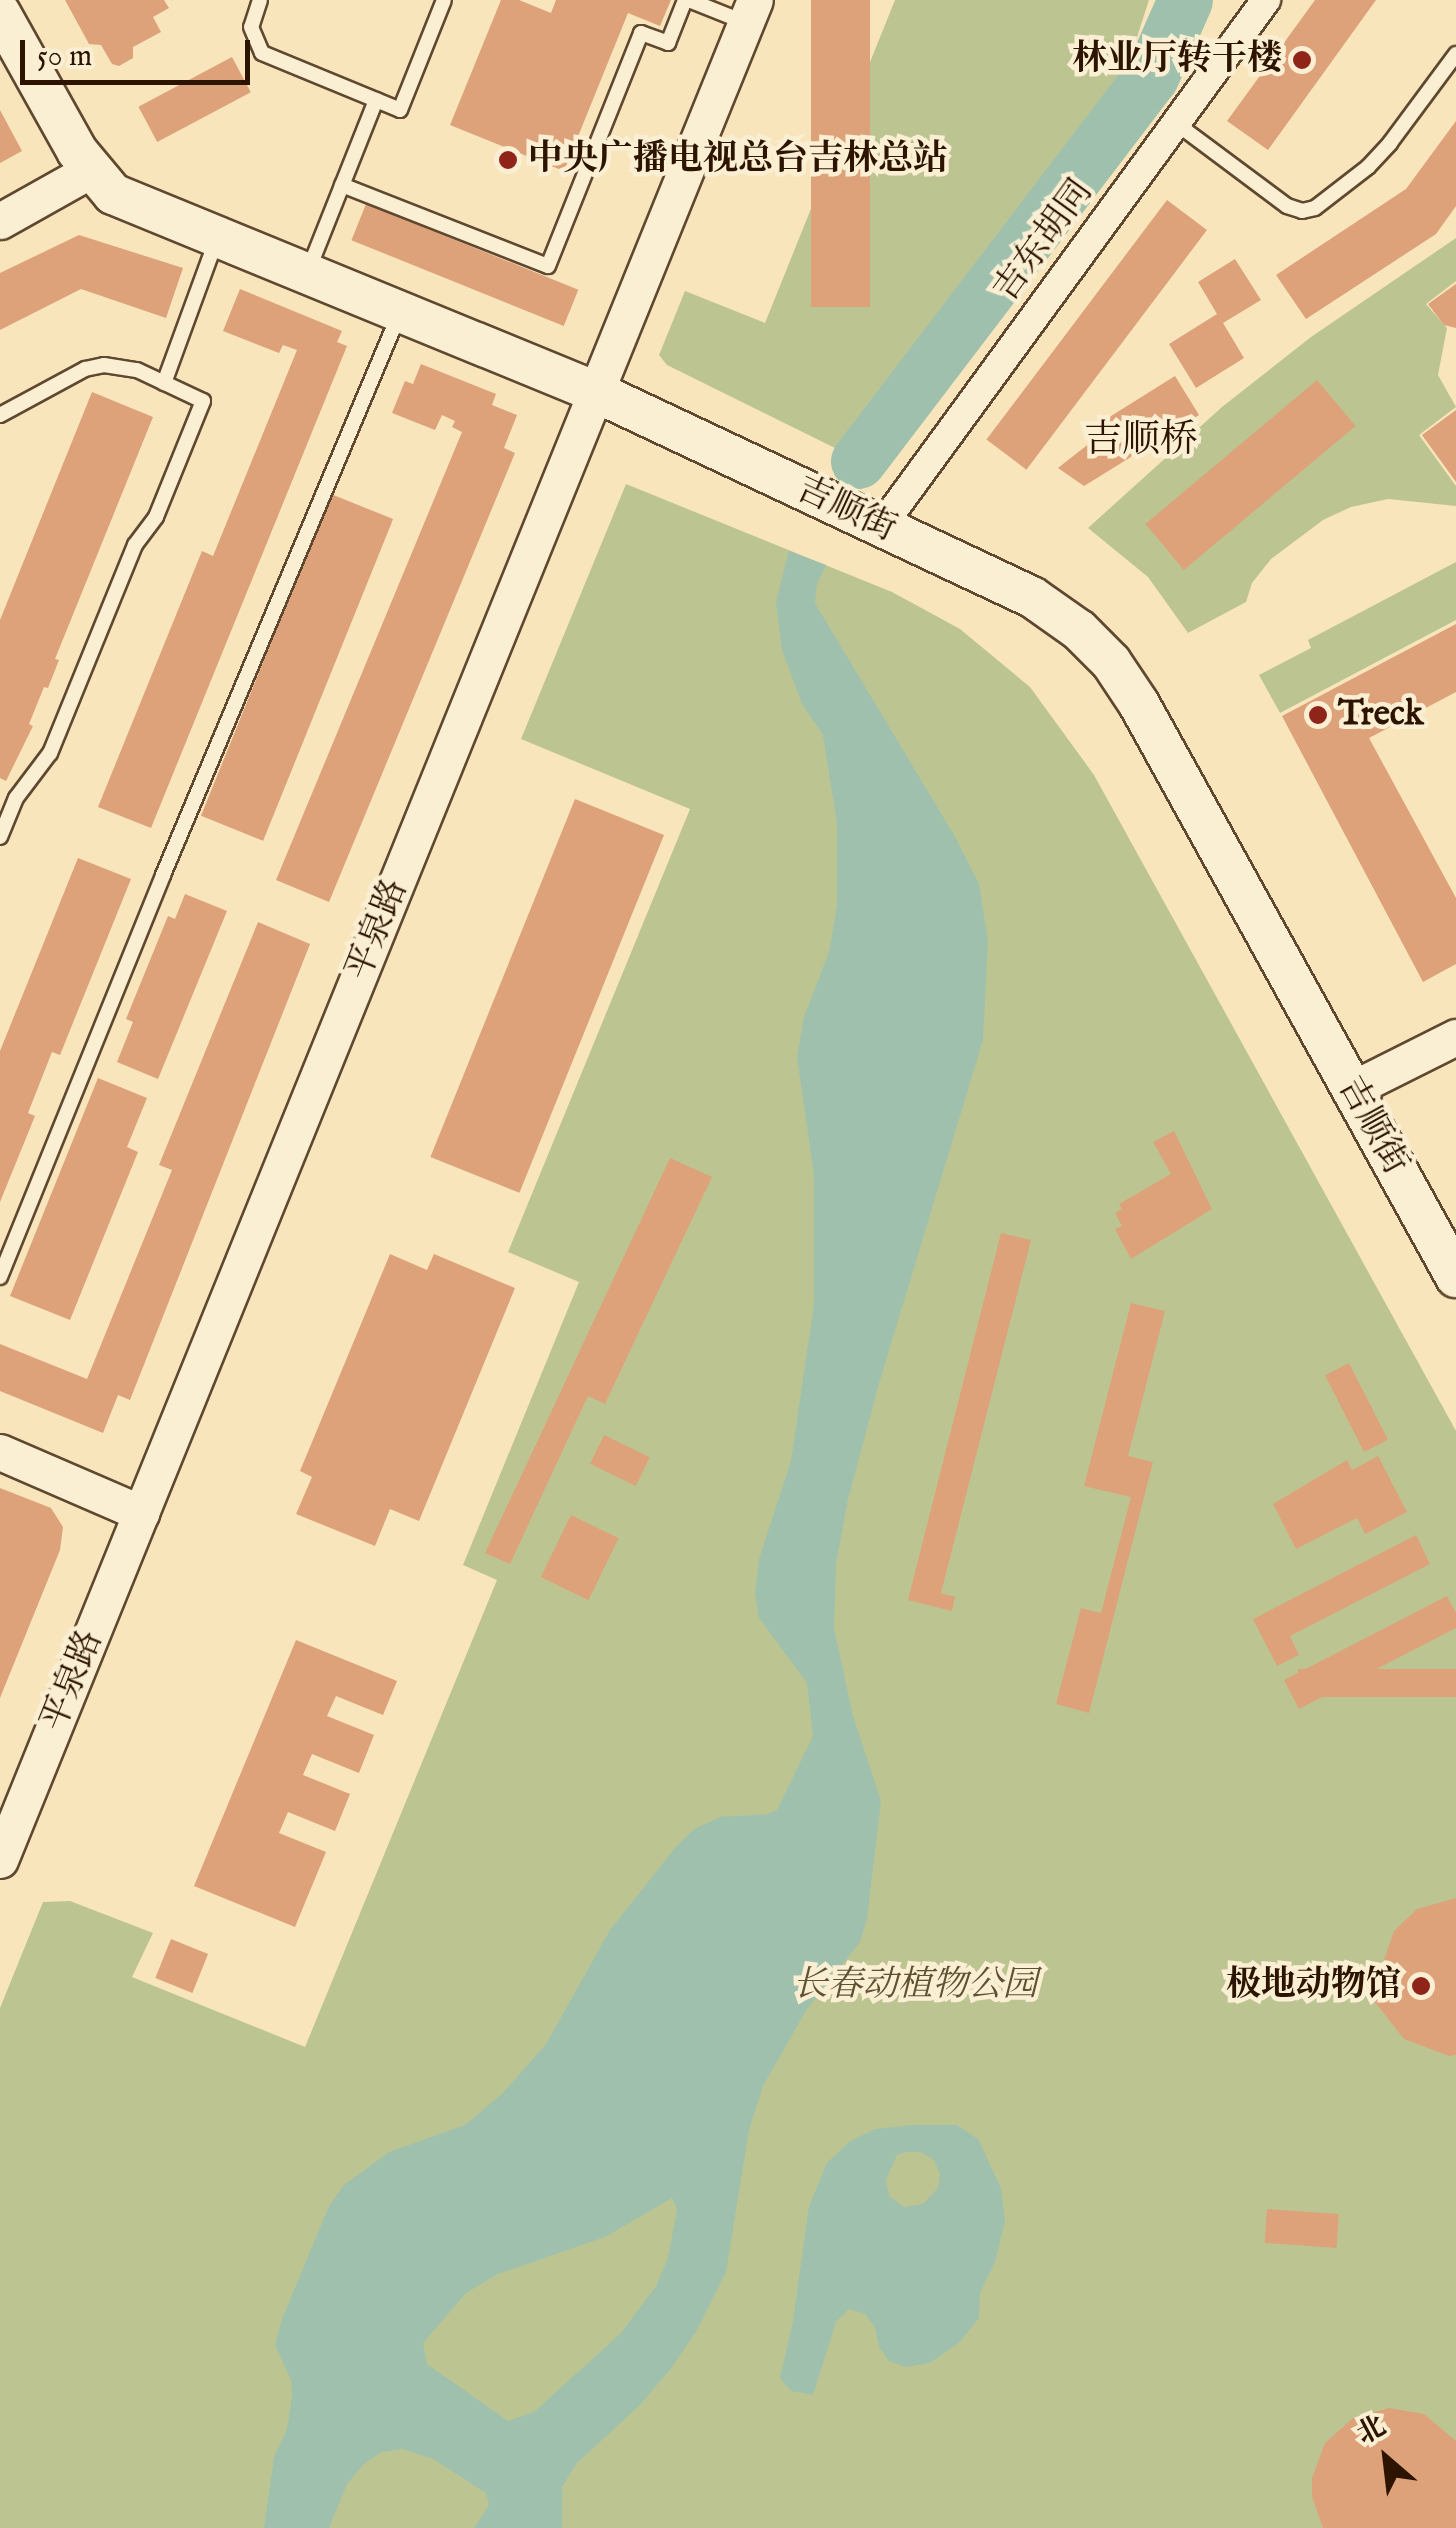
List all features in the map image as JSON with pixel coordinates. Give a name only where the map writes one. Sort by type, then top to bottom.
[{"type":"main road","name":"吉顺街","points":[[0,13],[90,171],[112,194],[596,392],[1032,597],[1079,630],[1111,662],[1139,704],[1456,1278]]},
{"type":"street","name":"吉东胡同","points":[[881,526],[1266,0]]},
{"type":"street","name":"平泉路","points":[[0,1860],[751,11]]},
{"type":"street","points":[[0,221],[90,171]]},
{"type":"street","points":[[1352,1089],[1456,1037]]},
{"type":"street","points":[[0,1452],[141,1513]]},
{"type":"lane","points":[[260,0],[251,27],[262,54],[400,110],[444,0]]},
{"type":"lane","points":[[342,185],[548,266],[640,32],[668,43],[687,0],[751,11]]},
{"type":"lane","points":[[1177,124],[1286,206],[1302,212],[1315,208],[1356,178],[1390,144],[1456,54]]},
{"type":"lane","points":[[307,274],[376,100]]},
{"type":"lane","points":[[164,383],[218,237]]},
{"type":"lane","points":[[0,1277],[162,875],[400,312]]},
{"type":"lane","points":[[0,416],[85,370],[104,364],[121,364],[203,401],[156,517],[135,544],[50,753],[4,814],[0,838]]},
{"type":"green space","points":[[895,0],[1149,0],[1129,62],[835,448],[667,365],[659,355],[685,291],[765,323]]},
{"type":"green space","points":[[1456,238],[1456,281],[1426,304],[1447,328],[1438,375],[1456,407],[1419,435],[1456,486],[1456,506],[1388,499],[1351,507],[1323,520],[1271,559],[1252,583],[1246,602],[1188,633],[1148,577],[1088,528],[1222,407],[1311,337]]},
{"type":"green space","name":"长春动植物公园","points":[[626,484],[892,592],[960,629],[1030,687],[1094,775],[1456,1431],[1456,2528],[0,2528],[0,2008],[43,1902],[70,1901],[153,1933],[132,1977],[305,2047],[497,1580],[463,1565],[579,1282],[508,1252],[690,809],[521,739]]},
{"type":"green space","points":[[1456,562],[1456,620],[1280,713],[1259,675],[1311,648],[1308,640]]},
{"type":"shaded area","points":[[789,551],[826,565],[817,584],[815,603],[954,835],[979,884],[988,941],[983,1040],[880,1380],[848,1499],[836,1564],[834,1628],[853,1716],[881,1801],[867,1919],[860,1942],[807,2009],[763,2086],[749,2130],[726,2272],[697,2330],[641,2404],[577,2463],[562,2487],[562,2528],[474,2528],[489,2505],[486,2493],[433,2459],[403,2449],[382,2452],[365,2463],[347,2484],[329,2528],[264,2528],[274,2457],[287,2429],[292,2397],[291,2380],[275,2345],[329,2206],[344,2185],[389,2152],[465,2125],[503,2093],[546,2044],[610,1930],[675,1848],[694,1829],[720,1817],[777,1810],[813,1736],[807,1683],[759,1618],[755,1593],[759,1559],[791,1461],[814,1304],[814,1175],[797,1057],[804,1017],[829,952],[837,905],[837,823],[823,735],[802,704],[782,650],[776,602]],"holes":[[[672,2198],[677,2209],[668,2258],[656,2286],[621,2333],[534,2412],[508,2421],[427,2364],[423,2343],[466,2293],[498,2274],[605,2237]]]},
{"type":"shaded area","points":[[957,2125],[978,2139],[1001,2188],[1005,2221],[995,2262],[980,2293],[979,2318],[960,2342],[930,2363],[906,2367],[889,2361],[865,2314],[849,2309],[836,2322],[813,2395],[791,2391],[780,2378],[793,2321],[809,2206],[827,2163],[849,2142],[875,2129]],"holes":[[[921,2152],[934,2160],[940,2174],[938,2188],[923,2204],[904,2207],[889,2196],[886,2180],[897,2155]]]},
{"type":"building","points":[[65,0],[164,0],[169,8],[153,17],[161,32],[133,47],[133,58],[119,66],[112,64],[101,45],[89,44]]},
{"type":"building","points":[[501,0],[519,0],[551,13],[556,0],[671,0],[660,26],[628,13],[564,171],[450,125]]},
{"type":"building","points":[[811,0],[870,0],[870,307],[811,307]]},
{"type":"building","name":"林业厅转干楼","points":[[1315,0],[1376,0],[1268,150],[1227,121]]},
{"type":"building","points":[[232,57],[251,92],[157,142],[138,107]]},
{"type":"building","points":[[0,110],[22,151],[0,163]]},
{"type":"building","points":[[1456,121],[1456,206],[1436,234],[1306,319],[1276,275],[1406,189]]},
{"type":"building","points":[[1167,200],[1207,230],[1026,470],[986,440]]},
{"type":"building","points":[[366,204],[578,290],[564,326],[351,240]]},
{"type":"building","points":[[79,235],[183,268],[166,318],[81,289],[0,330],[0,273]]},
{"type":"building","points":[[1235,259],[1261,300],[1223,323],[1244,358],[1196,388],[1169,344],[1217,314],[1198,282]]},
{"type":"building","points":[[1456,284],[1456,328],[1444,325],[1428,304]]},
{"type":"building","points":[[240,289],[342,331],[337,342],[347,346],[151,828],[98,807],[202,551],[213,556],[297,350],[283,345],[279,353],[223,331]]},
{"type":"building","points":[[421,364],[496,394],[492,405],[517,415],[504,448],[515,453],[329,902],[276,880],[462,432],[452,427],[455,421],[442,415],[435,430],[392,413],[405,381],[413,384]]},
{"type":"building","points":[[1175,376],[1199,415],[1084,486],[1058,468],[1100,435],[1095,426]]},
{"type":"building","points":[[1317,380],[1356,426],[1184,570],[1145,524]]},
{"type":"building","points":[[92,392],[153,417],[55,659],[59,660],[48,688],[44,687],[29,724],[33,726],[6,781],[0,778],[0,620]]},
{"type":"building","points":[[1456,410],[1456,482],[1422,435]]},
{"type":"building","points":[[331,494],[393,519],[263,841],[201,816]]},
{"type":"building","points":[[1456,624],[1456,692],[1369,738],[1456,898],[1456,964],[1423,982],[1282,716]]},
{"type":"building","points":[[575,799],[664,835],[519,1193],[430,1157]]},
{"type":"building","points":[[78,858],[131,879],[60,1055],[52,1052],[28,1113],[35,1116],[0,1202],[0,1051]]},
{"type":"building","points":[[185,894],[227,911],[158,1079],[117,1062],[133,1022],[126,1019],[168,916],[175,919]]},
{"type":"building","points":[[258,922],[310,944],[130,1400],[118,1395],[103,1433],[0,1391],[0,1344],[87,1379],[172,1170],[159,1165]]},
{"type":"building","points":[[98,1078],[147,1098],[127,1147],[138,1152],[70,1320],[10,1296]]},
{"type":"building","points":[[1174,1131],[1212,1209],[1131,1259],[1115,1229],[1122,1226],[1115,1213],[1122,1209],[1119,1204],[1171,1174],[1153,1142]]},
{"type":"building","points":[[670,1158],[712,1177],[605,1404],[588,1396],[510,1564],[485,1553]]},
{"type":"building","points":[[1001,1233],[1031,1240],[941,1593],[955,1597],[952,1611],[908,1600]]},
{"type":"building","points":[[390,1254],[427,1270],[434,1254],[515,1288],[419,1521],[390,1509],[375,1546],[296,1514],[312,1477],[300,1471]]},
{"type":"building","points":[[1131,1303],[1165,1311],[1128,1456],[1153,1462],[1089,1713],[1056,1704],[1081,1608],[1101,1613],[1131,1497],[1084,1486]]},
{"type":"building","points":[[1349,1363],[1388,1440],[1364,1452],[1325,1375]]},
{"type":"building","points":[[604,1435],[650,1457],[636,1486],[590,1464]]},
{"type":"building","points":[[1378,1456],[1407,1512],[1365,1534],[1357,1518],[1296,1549],[1273,1504],[1347,1460],[1352,1470]]},
{"type":"building","points":[[0,1488],[51,1508],[63,1527],[60,1550],[0,1698]]},
{"type":"building","points":[[571,1515],[619,1538],[588,1600],[541,1577]]},
{"type":"building","points":[[1416,1535],[1430,1564],[1290,1636],[1299,1655],[1277,1666],[1253,1619]]},
{"type":"building","points":[[1447,1596],[1456,1613],[1456,1628],[1299,1709],[1284,1680]]},
{"type":"building","points":[[296,1640],[397,1681],[383,1715],[336,1696],[327,1716],[374,1735],[359,1773],[312,1754],[303,1775],[350,1794],[335,1831],[288,1812],[279,1833],[326,1852],[295,1927],[194,1886]]},
{"type":"building","points":[[1298,1669],[1456,1669],[1456,1697],[1298,1697]]},
{"type":"building","name":"极地动物馆","points":[[1456,1898],[1456,2055],[1449,2056],[1404,2039],[1374,2001],[1388,1996],[1384,1960],[1394,1931],[1417,1909]]},
{"type":"building","points":[[171,1939],[208,1954],[192,1993],[155,1978]]},
{"type":"building","points":[[1267,2209],[1339,2214],[1336,2248],[1265,2243]]},
{"type":"building","points":[[1389,2408],[1424,2414],[1456,2441],[1456,2528],[1323,2528],[1312,2497],[1312,2478],[1325,2443],[1353,2418]]},
{"type":"waterway","points":[[858,461],[1151,77],[1185,0]]},
{"type":"place","name":"林业厅转干楼","points":[[1302,60]]},
{"type":"place","name":"中央广播电视总台吉林总站","points":[[508,160]]},
{"type":"place","name":"Treck","points":[[1318,715]]},
{"type":"place","name":"极地动物馆","points":[[1421,1986]]},
{"type":"district","name":"吉顺桥","points":[[1141,442]]}]
